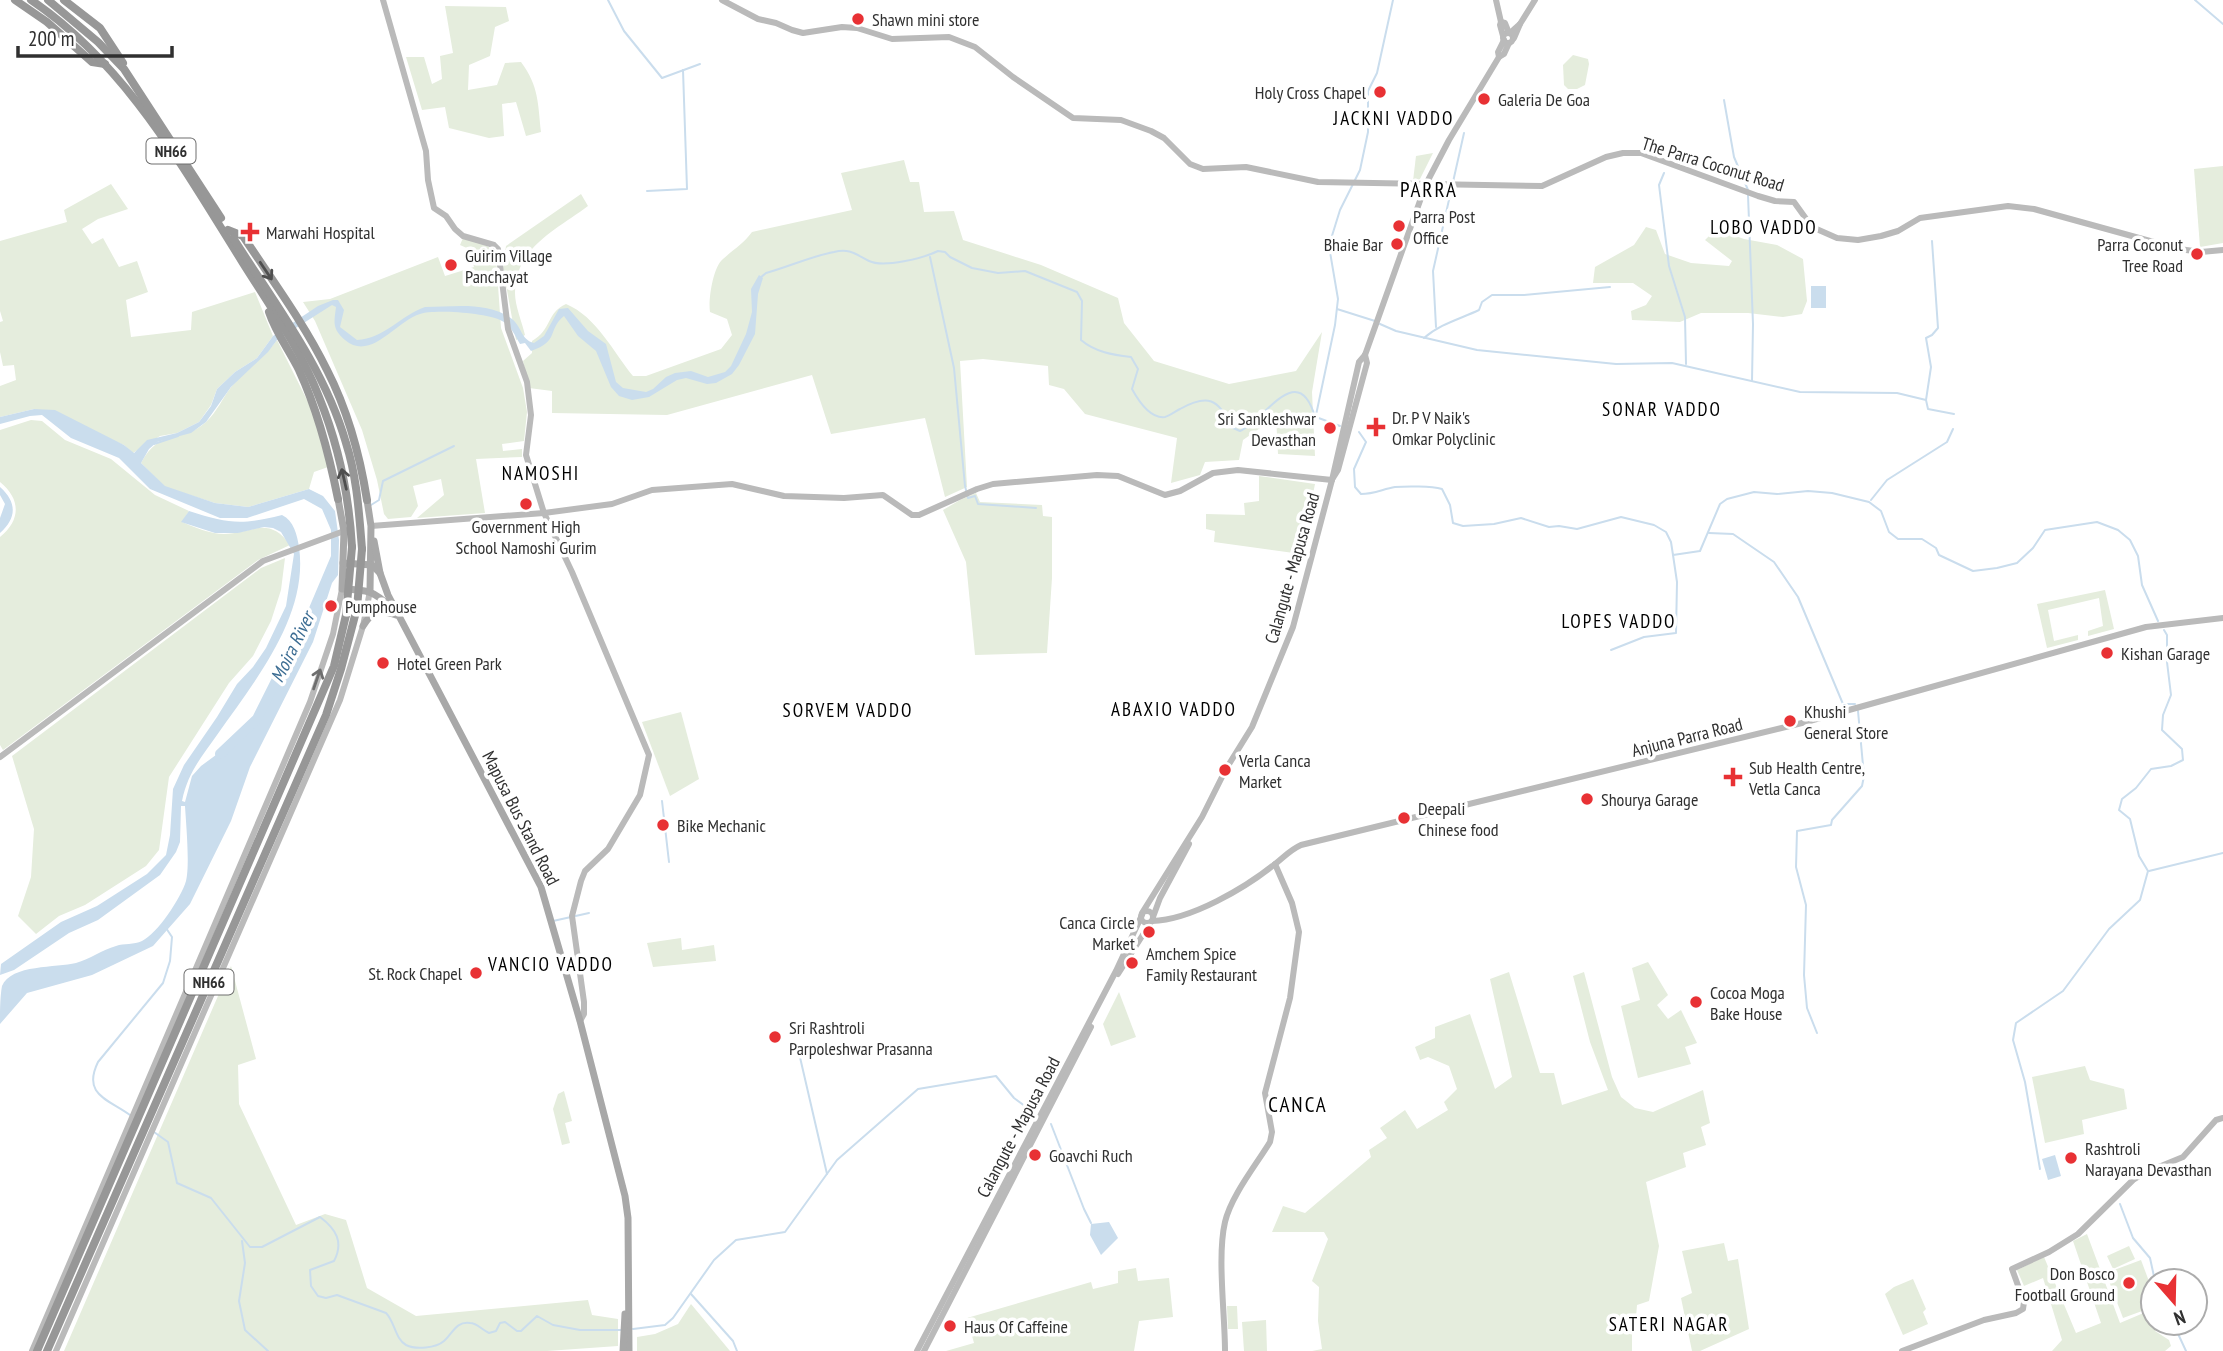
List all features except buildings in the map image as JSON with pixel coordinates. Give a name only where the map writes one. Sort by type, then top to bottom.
[{"type":"highway","points":[[15,0],[47,22],[92,62],[105,64]]},
{"type":"highway","name":"NH66","points":[[31,0],[105,64],[138,100],[266,300],[308,371],[328,420],[347,490],[352,547],[346,615],[334,666],[37,1351]]},
{"type":"highway","name":"NH66","points":[[47,1351],[326,715],[357,608],[362,549],[355,480],[346,443],[328,393],[315,367],[124,69],[98,42],[48,0]]},
{"type":"highway","points":[[64,0],[100,28],[122,60],[124,69]]},
{"type":"highway","points":[[228,230],[243,236],[298,319],[328,371],[342,405],[363,475],[367,499]]},
{"type":"highway","points":[[266,300],[274,328],[283,341],[317,414],[338,499]]},
{"type":"main road","points":[[338,499],[341,515],[342,589],[370,591],[380,596],[400,617]]},
{"type":"main road","points":[[367,499],[380,573]]},
{"type":"main road","points":[[370,591],[372,530]]},
{"type":"main road","points":[[343,563],[372,565],[380,573]]},
{"type":"main road","name":"Mapusa Bus Stand Road","points":[[380,573],[388,595],[541,887],[580,1021],[625,1196],[629,1292],[626,1351]]},
{"type":"main road","points":[[363,626],[375,612],[386,611],[400,617]]},
{"type":"street","points":[[383,0],[426,151],[433,208],[446,216],[463,236],[494,245],[498,249],[508,329],[527,382],[531,415],[526,455],[544,513],[572,572],[649,755],[640,795],[608,849],[585,871],[580,881],[572,916],[584,1003],[584,1014],[580,1021]]},
{"type":"street","name":"The Parra Coconut Road","points":[[722,0],[758,19],[803,33],[842,27],[857,28],[892,39],[949,37],[975,47],[1073,118],[1121,120],[1151,131],[1164,138],[1190,164],[1203,169],[1246,167],[1318,182],[1542,186],[1606,157],[1641,153],[1758,196],[1775,201],[1794,202],[1812,228],[1837,238],[1858,240],[1881,236],[1898,231],[1920,218],[2008,206],[2034,209],[2179,250],[2223,250]]},
{"type":"street","points":[[1496,0],[1508,37]]},
{"type":"street","name":"Calangute - Mapusa Road","points":[[917,1351],[1110,983],[1252,727],[1293,626],[1349,419],[1359,362],[1365,355],[1426,184],[1449,140],[1499,57],[1504,54],[1508,37],[1535,0]]},
{"type":"street","points":[[372,530],[544,513],[612,504],[652,490],[732,484],[784,496],[844,498],[883,495],[912,515],[927,513],[977,489],[1013,481],[1118,476],[1165,495],[1180,491],[1213,473],[1238,470],[1332,480]]},
{"type":"street","points":[[0,757],[263,561],[341,532]]},
{"type":"street","points":[[32,1351],[310,702],[332,634],[342,589]]},
{"type":"street","points":[[56,1351],[340,700],[363,626],[370,591]]},
{"type":"street","name":"Anjuna Parra Road","points":[[1149,916],[1173,916],[1210,905],[1226,897],[1275,864],[1290,850],[1301,845],[1806,722],[2146,627],[2223,618]]},
{"type":"street","name":"Calangute - Mapusa Road","points":[[924,1351],[1120,971],[1178,862],[1204,820],[1244,741]]},
{"type":"street","points":[[1225,1351],[1224,1223],[1229,1208],[1270,1142],[1272,1132],[1265,1093],[1290,999],[1299,932],[1292,903],[1275,864]]},
{"type":"street","points":[[1902,1351],[1984,1320],[2023,1309],[2024,1302],[2012,1269],[2049,1252],[2078,1234],[2133,1180],[2183,1157],[2216,1120],[2223,1118]]},
{"type":"green space","points":[[445,6],[506,7],[509,21],[495,27],[490,56],[469,65],[468,90],[497,85],[505,63],[521,62],[534,87],[541,132],[526,136],[516,102],[502,104],[504,136],[489,138],[449,128],[445,107],[422,110],[406,57],[424,57],[432,84],[442,79],[440,56],[453,53]]},
{"type":"green space","points":[[1573,55],[1588,59],[1589,64],[1585,85],[1568,89],[1564,85],[1563,65]]},
{"type":"green space","points":[[1433,153],[1420,179],[1413,181],[1416,156]]},
{"type":"green space","points":[[904,160],[910,182],[919,182],[924,212],[954,211],[963,240],[1041,265],[1118,298],[1124,323],[1154,361],[1229,384],[1296,371],[1322,332],[1312,392],[1315,456],[1278,454],[1276,417],[1243,440],[1239,460],[1205,462],[1200,475],[1171,483],[1177,438],[1085,414],[1064,389],[1049,385],[1048,366],[983,359],[960,361],[967,487],[945,497],[925,418],[831,434],[812,375],[667,415],[552,413],[552,391],[529,388],[523,361],[532,353],[532,341],[543,332],[555,312],[566,304],[596,326],[633,376],[646,376],[721,349],[732,335],[727,319],[710,312],[711,292],[719,263],[752,232],[852,210],[841,173]]},
{"type":"green space","points":[[2223,166],[2223,243],[2200,247],[2194,169]]},
{"type":"green space","points":[[111,184],[128,209],[98,219],[82,229],[92,244],[103,238],[119,267],[137,261],[148,292],[126,300],[131,337],[191,330],[192,312],[255,292],[273,336],[257,358],[235,372],[217,389],[211,405],[199,422],[177,433],[160,436],[133,453],[124,445],[34,409],[0,417],[0,386],[16,380],[14,365],[3,366],[0,352],[0,322],[3,321],[0,311],[0,241],[67,222],[64,210]]},
{"type":"green space","points":[[581,194],[588,206],[551,232],[530,252],[522,264],[515,293],[525,335],[516,340],[503,268],[506,246]]},
{"type":"green space","points":[[1646,227],[1656,230],[1665,254],[1691,263],[1729,266],[1732,261],[1705,240],[1716,229],[1744,239],[1777,245],[1803,259],[1807,301],[1802,314],[1783,317],[1748,313],[1701,313],[1680,322],[1632,320],[1631,311],[1646,305],[1652,296],[1633,283],[1593,283],[1595,267],[1634,245]]},
{"type":"green space","points":[[463,238],[487,246],[496,257],[501,328],[523,388],[527,412],[524,441],[502,444],[503,451],[522,449],[522,457],[476,459],[485,513],[417,518],[444,495],[441,479],[413,486],[418,506],[411,517],[388,519],[384,514],[362,430],[315,321],[303,302],[330,299],[438,257],[445,276],[474,267],[469,249],[460,245]]},
{"type":"green space","points":[[277,340],[312,410],[328,467],[314,472],[309,489],[248,507],[215,503],[165,487],[141,463],[149,452],[156,444],[188,433],[206,422],[232,386]]},
{"type":"green space","points":[[31,420],[42,421],[65,440],[111,459],[155,495],[189,511],[182,522],[202,530],[226,534],[264,528],[281,535],[290,545],[258,560],[3,750],[0,745],[0,537],[12,524],[16,510],[12,495],[0,482],[0,430]]},
{"type":"green space","points":[[1259,476],[1315,484],[1301,554],[1214,542],[1215,531],[1206,529],[1206,514],[1245,515],[1244,503],[1259,501]]},
{"type":"green space","points":[[976,493],[980,502],[1042,505],[1043,516],[1052,517],[1052,578],[1047,653],[975,655],[966,562],[943,510]]},
{"type":"green space","points":[[285,558],[281,590],[271,621],[253,656],[229,683],[169,777],[159,850],[146,866],[85,905],[59,916],[36,934],[18,916],[31,877],[34,829],[12,756],[261,568]]},
{"type":"green space","points":[[2105,590],[2114,629],[2088,636],[2088,631],[2103,626],[2099,598],[2048,610],[2054,641],[2078,635],[2078,640],[2047,648],[2037,604]]},
{"type":"green space","points":[[681,712],[699,779],[670,796],[642,722]]},
{"type":"green space","points":[[681,938],[682,950],[714,945],[716,961],[653,967],[647,943]]},
{"type":"green space","points":[[1648,962],[1668,995],[1657,1005],[1668,1019],[1681,1010],[1697,1043],[1685,1047],[1691,1064],[1638,1078],[1621,1006],[1640,1000],[1632,968]]},
{"type":"green space","points":[[231,966],[256,1059],[238,1065],[239,1104],[296,1225],[325,1214],[346,1220],[367,1288],[416,1316],[588,1300],[592,1315],[618,1319],[618,1346],[547,1351],[64,1351]]},
{"type":"green space","points":[[1509,972],[1540,1073],[1554,1073],[1562,1105],[1608,1090],[1590,1042],[1573,976],[1584,972],[1612,1077],[1621,1097],[1635,1108],[1653,1112],[1703,1090],[1710,1123],[1701,1127],[1706,1145],[1683,1153],[1686,1167],[1646,1182],[1659,1246],[1649,1301],[1637,1305],[1636,1317],[1615,1322],[1615,1332],[1632,1333],[1632,1351],[1312,1351],[1322,1349],[1318,1321],[1319,1287],[1312,1281],[1328,1239],[1324,1232],[1272,1232],[1283,1206],[1305,1213],[1371,1157],[1369,1150],[1387,1138],[1380,1128],[1405,1110],[1417,1129],[1448,1110],[1444,1102],[1457,1089],[1449,1066],[1428,1057],[1420,1060],[1415,1047],[1435,1038],[1435,1027],[1470,1014],[1495,1089],[1512,1077],[1490,979]]},
{"type":"green space","points":[[1119,992],[1136,1037],[1111,1046],[1103,1024]]},
{"type":"green space","points":[[2085,1066],[2090,1080],[2124,1089],[2127,1109],[2082,1120],[2084,1134],[2045,1143],[2032,1077]]},
{"type":"green space","points":[[564,1091],[572,1121],[565,1123],[570,1143],[562,1145],[553,1109],[558,1094]]},
{"type":"green space","points":[[2087,1234],[2120,1323],[2139,1315],[2139,1337],[2164,1337],[2171,1346],[2165,1351],[2052,1351],[2062,1340],[2043,1278],[2024,1286],[2017,1270],[2044,1257],[2076,1333],[2101,1323],[2073,1241]]},
{"type":"green space","points":[[1724,1243],[1728,1261],[1738,1259],[1749,1329],[1700,1351],[1692,1351],[1681,1298],[1692,1293],[1682,1251]]},
{"type":"green space","points":[[2129,1246],[2135,1259],[2113,1269],[2107,1256]]},
{"type":"green space","name":"Don Bosco Football Ground","points":[[2141,1260],[2144,1267],[2139,1267],[2139,1312],[2123,1318],[2106,1273]]},
{"type":"green space","points":[[1136,1268],[1138,1281],[1169,1278],[1173,1317],[1139,1321],[1134,1351],[946,1351],[974,1343],[967,1318],[1091,1282],[1093,1289],[1118,1283],[1118,1271]]},
{"type":"green space","points":[[1913,1279],[1926,1309],[1923,1312],[1928,1324],[1903,1335],[1885,1294]]},
{"type":"green space","points":[[691,1304],[730,1351],[637,1351],[637,1337],[655,1334],[678,1324]]},
{"type":"green space","points":[[1227,1306],[1237,1306],[1238,1329],[1228,1329]]},
{"type":"green space","points":[[1266,1320],[1267,1351],[1244,1351],[1242,1322]]},
{"type":"water","points":[[759,275],[763,278],[758,294],[755,334],[732,374],[716,383],[707,384],[686,378],[677,380],[649,397],[632,400],[619,396],[611,387],[596,351],[578,336],[564,316],[550,339],[531,351],[525,343],[520,344],[510,327],[500,320],[484,315],[448,312],[420,314],[383,338],[364,346],[345,340],[338,332],[335,322],[336,307],[332,305],[277,340],[231,387],[206,422],[191,433],[157,442],[149,449],[141,463],[165,486],[215,503],[248,507],[309,489],[323,496],[335,511],[339,540],[338,575],[332,583],[313,642],[250,767],[231,821],[190,904],[153,946],[92,975],[27,993],[0,1024],[2,986],[7,979],[24,970],[76,963],[116,946],[139,942],[148,937],[168,915],[186,881],[185,806],[181,806],[180,842],[160,875],[98,920],[69,933],[14,970],[0,975],[1,964],[61,922],[97,906],[147,874],[166,855],[173,789],[184,765],[237,684],[266,648],[286,606],[294,554],[281,532],[264,527],[238,533],[215,533],[181,522],[189,511],[235,522],[282,515],[296,533],[300,573],[296,598],[276,647],[196,766],[185,791],[182,801],[185,802],[192,776],[260,718],[294,656],[306,615],[331,556],[331,530],[322,509],[304,499],[247,518],[220,518],[150,489],[119,458],[71,438],[42,415],[0,424],[0,417],[34,409],[55,410],[124,445],[134,453],[147,440],[177,433],[199,422],[211,406],[217,389],[235,372],[257,358],[273,336],[318,306],[333,300],[338,300],[344,310],[340,327],[357,340],[376,336],[425,307],[459,306],[482,307],[503,313],[512,319],[526,339],[534,343],[544,336],[559,309],[568,308],[588,331],[606,344],[616,382],[623,388],[646,392],[675,373],[691,371],[708,377],[725,372],[731,366],[746,334],[752,312],[751,289]]},
{"type":"water","points":[[1811,286],[1826,286],[1826,308],[1811,308]]},
{"type":"water","points":[[0,487],[10,498],[13,510],[10,522],[0,533],[0,518],[5,504],[0,495]]},
{"type":"water","points":[[2055,1155],[2061,1176],[2048,1180],[2042,1159]]},
{"type":"water","points":[[1109,1222],[1118,1238],[1101,1255],[1090,1235],[1091,1224]]},
{"type":"waterway","points":[[608,0],[624,31],[662,78],[700,64]]},
{"type":"waterway","points":[[1316,415],[1338,299],[1330,252],[1331,239],[1340,210],[1360,170],[1368,132],[1368,91],[1377,73],[1393,0]]},
{"type":"waterway","points":[[2195,0],[2223,24]]},
{"type":"waterway","points":[[647,191],[687,189],[683,70]]},
{"type":"waterway","points":[[1724,100],[1734,157],[1748,190]]},
{"type":"waterway","points":[[1436,327],[1433,271],[1464,133]]},
{"type":"waterway","points":[[1664,173],[1659,185],[1669,266],[1685,317],[1686,364]]},
{"type":"waterway","points":[[1748,195],[1753,324],[1752,381]]},
{"type":"waterway","points":[[1926,400],[1931,367],[1926,338],[1938,328],[1932,241]]},
{"type":"waterway","points":[[760,278],[766,273],[840,251],[857,254],[876,263],[894,263],[938,251],[945,252],[972,268],[998,273],[1025,271],[1077,292],[1082,301],[1081,340],[1098,350],[1131,357],[1138,369],[1132,389],[1141,403],[1154,415],[1165,417],[1189,404],[1205,400],[1217,405],[1231,427],[1240,431],[1280,398],[1290,393],[1300,393],[1308,400],[1315,417]]},
{"type":"waterway","points":[[930,257],[954,368],[968,498],[975,496],[978,504],[1036,508]]},
{"type":"waterway","points":[[1424,338],[1443,325],[1479,310],[1482,302],[1492,295],[1524,295],[1610,287]]},
{"type":"waterway","points":[[1337,309],[1375,321]]},
{"type":"waterway","points":[[1380,324],[1396,331],[1477,350],[1616,364],[1672,363],[1800,392],[1897,393],[1926,400],[1928,409],[1954,414]]},
{"type":"waterway","points":[[1316,417],[1340,426]]},
{"type":"waterway","points":[[1871,500],[1887,480],[1947,442],[1953,429]]},
{"type":"waterway","points":[[1359,432],[1366,442],[1354,469],[1355,487],[1361,494],[1400,487],[1442,489],[1450,505],[1453,523],[1463,526],[1494,524],[1521,518],[1549,527],[1577,529],[1621,517],[1654,525],[1666,532],[1673,555],[1700,551],[1720,504],[1727,499],[1754,492],[1832,493],[1869,502],[1881,511],[1889,532],[1898,539],[1922,539],[1936,548],[1939,555],[1973,571],[2017,563],[2033,548],[2045,530],[2097,522],[2118,530],[2130,540],[2138,556],[2142,585],[2158,621]]},
{"type":"waterway","points":[[154,444],[178,436]]},
{"type":"waterway","points":[[371,505],[379,500],[383,481],[454,446]]},
{"type":"waterway","points":[[1709,533],[1733,534],[1774,562],[1798,597],[1843,704],[1855,704]]},
{"type":"waterway","points":[[1611,650],[1644,637],[1676,633],[1677,582],[1673,555]]},
{"type":"waterway","name":"Moira River","points":[[220,754],[257,719],[306,621]]},
{"type":"waterway","points":[[2040,1169],[2025,1082],[2013,1040],[2016,1023],[2063,991],[2109,929],[2140,900],[2148,871],[2139,856],[2130,819],[2119,810],[2122,799],[2136,788],[2151,769],[2171,766],[2183,760],[2182,749],[2162,730],[2163,715],[2171,695],[2167,635],[2164,630]]},
{"type":"waterway","points":[[1817,1033],[1807,1008],[1804,975],[1806,905],[1796,867],[1797,831],[1831,825],[1832,820],[1862,786],[1864,776],[1858,711]]},
{"type":"waterway","points":[[662,801],[669,862]]},
{"type":"waterway","points":[[2149,871],[2223,853]]},
{"type":"waterway","points":[[553,921],[589,913]]},
{"type":"waterway","points":[[130,1115],[100,1095],[93,1082],[94,1073],[98,1062],[163,983],[170,961],[172,937],[166,928]]},
{"type":"waterway","points":[[799,1053],[827,1174]]},
{"type":"waterway","points":[[633,1329],[665,1325],[673,1318],[714,1260],[736,1240],[785,1232],[837,1160],[918,1089],[996,1076],[1014,1098],[1033,1112]]},
{"type":"waterway","points":[[1051,1124],[1091,1223]]},
{"type":"waterway","points":[[154,1132],[168,1142],[177,1183],[211,1198],[250,1247],[262,1247],[320,1217],[326,1222],[337,1236],[337,1254],[334,1261],[310,1270],[311,1286],[318,1296],[326,1298],[337,1295],[386,1313],[402,1342],[410,1347],[436,1345],[465,1323],[475,1324],[489,1333],[496,1331],[500,1323],[505,1322],[521,1331],[537,1316],[553,1325],[580,1330],[621,1330]]},
{"type":"waterway","points":[[2120,1204],[2133,1238],[2150,1258],[2152,1267]]},
{"type":"waterway","points":[[242,1241],[245,1263],[239,1301],[245,1330],[268,1351]]},
{"type":"waterway","points":[[691,1294],[733,1341],[737,1351]]},
{"type":"waterway","points":[[2180,1337],[2186,1351]]},
{"type":"place","name":"Shawn mini store","points":[[858,19]]},
{"type":"place","name":"Holy Cross Chapel","points":[[1380,92]]},
{"type":"place","name":"Galeria De Goa","points":[[1484,99]]},
{"type":"place","name":"Parra Post Office","points":[[1399,226]]},
{"type":"place","name":"Marwahi Hospital","points":[[250,232]]},
{"type":"place","name":"Bhaie Bar","points":[[1397,244]]},
{"type":"place","name":"Parra Coconut Tree Road","points":[[2197,254]]},
{"type":"place","name":"Guirim Village Panchayat","points":[[451,265]]},
{"type":"place","name":"Dr. P V Naik's Omkar Polyclinic","points":[[1376,427]]},
{"type":"place","name":"Sri Sankleshwar Devasthan","points":[[1330,428]]},
{"type":"place","name":"Government High School Namoshi Gurim","points":[[526,504]]},
{"type":"place","name":"Pumphouse","points":[[331,606]]},
{"type":"place","name":"Kishan Garage","points":[[2107,653]]},
{"type":"place","name":"Hotel Green Park","points":[[383,663]]},
{"type":"place","name":"Khushi General Store","points":[[1790,721]]},
{"type":"place","name":"Verla Canca Market","points":[[1225,770]]},
{"type":"place","name":"Sub Health Centre, Vetla Canca","points":[[1733,777]]},
{"type":"place","name":"Shourya Garage","points":[[1587,799]]},
{"type":"place","name":"Deepali Chinese food","points":[[1404,818]]},
{"type":"place","name":"Bike Mechanic","points":[[663,825]]},
{"type":"place","name":"Canca Circle Market","points":[[1149,932]]},
{"type":"place","name":"Amchem Spice Family Restaurant","points":[[1132,963]]},
{"type":"place","name":"St. Rock Chapel","points":[[476,973]]},
{"type":"place","name":"Cocoa Moga Bake House","points":[[1696,1002]]},
{"type":"place","name":"Sri Rashtroli Parpoleshwar Prasanna","points":[[775,1037]]},
{"type":"place","name":"Goavchi Ruch","points":[[1035,1155]]},
{"type":"place","name":"Rashtroli Narayana Devasthan","points":[[2071,1158]]},
{"type":"place","name":"Don Bosco Football Ground","points":[[2129,1283]]},
{"type":"place","name":"Haus Of Caffeine","points":[[950,1326]]},
{"type":"district","name":"JACKNI VADDO","points":[[1394,118]]},
{"type":"district","name":"PARRA","points":[[1429,189]]},
{"type":"district","name":"LOBO VADDO","points":[[1764,227]]},
{"type":"district","name":"SONAR VADDO","points":[[1662,409]]},
{"type":"district","name":"NAMOSHI","points":[[541,473]]},
{"type":"district","name":"LOPES VADDO","points":[[1619,621]]},
{"type":"district","name":"ABAXIO VADDO","points":[[1174,709]]},
{"type":"district","name":"SORVEM VADDO","points":[[848,710]]},
{"type":"district","name":"VANCIO VADDO","points":[[551,964]]},
{"type":"district","name":"CANCA","points":[[1298,1104]]},
{"type":"district","name":"SATERI NAGAR","points":[[1669,1324]]}]
